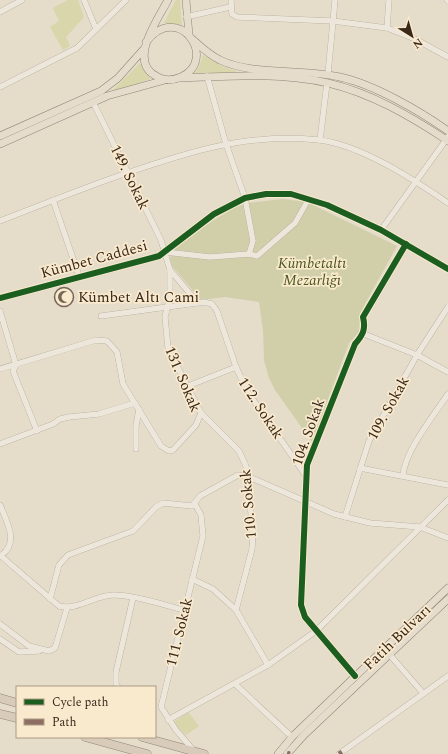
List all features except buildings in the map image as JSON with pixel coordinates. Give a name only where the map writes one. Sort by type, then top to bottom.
[{"type":"highway","points":[[0,698],[16,703]]},
{"type":"highway","points":[[0,714],[16,718]]},
{"type":"highway","points":[[89,738],[147,754]]},
{"type":"highway","points":[[145,738],[204,754]]},
{"type":"main road","points":[[0,136],[101,91],[118,78],[143,50],[168,0]]},
{"type":"main road","points":[[180,78],[191,70],[196,59],[196,47],[190,36],[186,16],[186,0]]},
{"type":"main road","points":[[146,42],[157,30],[169,27],[181,29],[219,60],[237,66],[328,74],[349,80],[403,104],[448,131]]},
{"type":"main road","points":[[143,50],[145,63],[148,69],[157,77],[166,80]]},
{"type":"main road","points":[[0,144],[118,92],[166,80],[207,76],[280,77],[327,83],[349,90],[395,110],[447,139]]},
{"type":"main road","name":"Fatih Bulvarı","points":[[285,753],[292,737],[448,588]]},
{"type":"main road","name":"Fatih Bulvarı","points":[[285,753],[448,599]]},
{"type":"main road","points":[[272,754],[285,753]]},
{"type":"street","points":[[0,12],[22,0]]},
{"type":"street","points":[[84,0],[96,29]]},
{"type":"street","points":[[0,87],[23,74],[71,52],[126,0]]},
{"type":"street","points":[[231,0],[230,7],[232,14],[242,18],[333,21],[387,28],[415,39],[448,57]]},
{"type":"street","points":[[328,74],[335,0]]},
{"type":"street","points":[[387,28],[389,0]]},
{"type":"street","points":[[186,16],[230,7]]},
{"type":"street","points":[[207,76],[226,144],[245,198],[253,241],[249,254]]},
{"type":"street","points":[[320,140],[327,83]]},
{"type":"street","name":"149. Sokak","points":[[93,102],[128,172],[165,252]]},
{"type":"street","points":[[0,221],[128,172],[176,156],[226,144],[274,139],[320,140],[343,146],[371,158],[416,181],[448,203]]},
{"type":"street","points":[[381,230],[447,139]]},
{"type":"street","name":"Kümbet Caddesi","points":[[0,298],[159,256],[208,218],[245,198],[280,193],[304,197],[327,204],[381,230],[448,269]]},
{"type":"street","points":[[53,200],[79,276]]},
{"type":"street","points":[[198,303],[170,270],[165,252],[210,257],[249,254],[257,256],[295,223],[307,202]]},
{"type":"street","points":[[406,244],[363,317],[365,325],[364,334],[417,355],[448,372]]},
{"type":"street","name":"131. Sokak","points":[[139,409],[161,446],[169,451],[177,447],[189,434],[196,425],[201,413],[168,348],[165,322],[170,292],[170,270]]},
{"type":"street","name":"112. Sokak","points":[[101,316],[209,302],[215,308],[236,367],[247,391],[306,476]]},
{"type":"street","name":"109. Sokak","points":[[345,517],[369,441],[417,355],[448,307]]},
{"type":"street","points":[[0,311],[16,365],[13,371],[37,431]]},
{"type":"street","name":"104. Sokak","points":[[355,676],[305,617],[301,605],[307,465],[355,344],[364,334]]},
{"type":"street","points":[[0,369],[96,340],[107,341],[118,352],[123,384],[139,409],[136,426],[136,449]]},
{"type":"street","points":[[188,386],[236,367]]},
{"type":"street","points":[[403,476],[403,468],[408,455],[448,394]]},
{"type":"street","points":[[0,444],[37,431],[65,418],[99,414],[135,403]]},
{"type":"street","name":"110. Sokak","points":[[201,413],[239,451],[244,458],[253,532],[252,543],[236,610]]},
{"type":"street","points":[[360,468],[448,486]]},
{"type":"street","points":[[50,599],[60,565],[68,555],[133,531],[156,507],[163,503],[189,507],[195,504],[200,496],[238,475],[247,476],[345,517],[370,523],[420,527],[448,538]]},
{"type":"street","points":[[168,720],[268,665],[316,631],[448,500]]},
{"type":"street","name":"111. Sokak","points":[[162,703],[203,536],[201,516],[195,504]]},
{"type":"street","points":[[0,505],[11,535],[9,547],[0,556],[56,605],[67,608],[110,595],[133,598],[184,610]]},
{"type":"street","points":[[192,579],[213,589],[236,610],[268,665]]},
{"type":"street","points":[[117,686],[116,672],[133,598]]},
{"type":"street","points":[[0,624],[29,646],[49,651],[54,648],[67,608]]},
{"type":"street","points":[[0,639],[20,652],[41,650]]},
{"type":"street","points":[[389,654],[423,693]]},
{"type":"street","points":[[340,753],[448,676]]},
{"type":"street","points":[[234,684],[292,737]]},
{"type":"street","points":[[156,702],[162,703],[162,707],[168,720],[194,752]]},
{"type":"shaded area","points":[[68,0],[78,0],[84,17],[66,37],[70,46],[63,50],[50,27],[59,21],[53,8]]},
{"type":"shaded area","points":[[176,0],[180,0],[182,25],[164,23]]},
{"type":"shaded area","points":[[203,55],[224,67],[236,71],[236,73],[195,73],[200,65]]},
{"type":"shaded area","points":[[140,63],[151,79],[112,92],[112,91]]},
{"type":"shaded area","points":[[188,712],[199,726],[186,735],[174,722]]},
{"type":"green space","name":"Kümbetaltı Mezarlığı","points":[[283,199],[307,202],[397,246],[360,313],[359,332],[349,343],[312,442],[275,390],[269,378],[264,360],[263,330],[259,302],[225,297],[201,300],[172,266],[170,259],[172,251],[212,221],[236,207],[248,203]]},
{"type":"cycle path","points":[[0,298],[159,256],[214,214],[245,198],[266,194],[291,194],[327,205],[381,230],[448,269]]},
{"type":"cycle path","points":[[355,676],[305,617],[301,605],[307,465],[355,344],[363,332],[363,317],[406,244]]},
{"type":"place","name":"Kümbet Altı Cami","points":[[64,297]]}]
